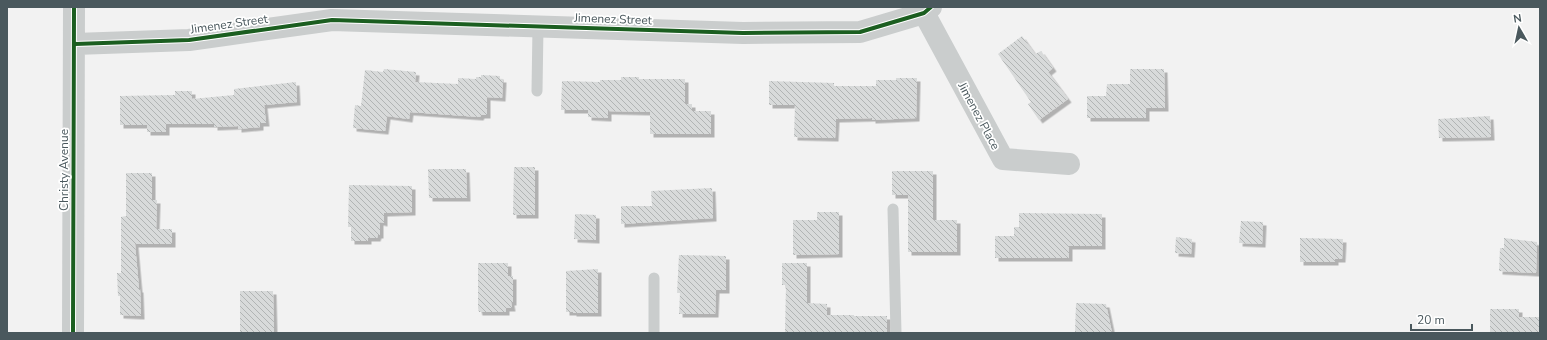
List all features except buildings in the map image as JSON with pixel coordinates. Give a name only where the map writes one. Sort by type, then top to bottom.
[{"type":"street","name":"Christy Avenue","points":[[73,333],[74,7]]},
{"type":"street","name":"Jimenez Street","points":[[75,44],[189,40],[333,14],[538,27],[743,33],[860,32],[928,10]]},
{"type":"street","name":"Jimenez Place","points":[[928,10],[1003,159],[1069,164]]},
{"type":"lane","points":[[538,27],[538,91]]},
{"type":"lane","points":[[894,209],[896,333]]},
{"type":"lane","points":[[654,278],[654,333]]},
{"type":"cycle path","points":[[73,333],[74,7]]},
{"type":"cycle path","points":[[75,44],[189,40],[332,20],[743,33],[860,32],[924,13],[931,7]]}]
